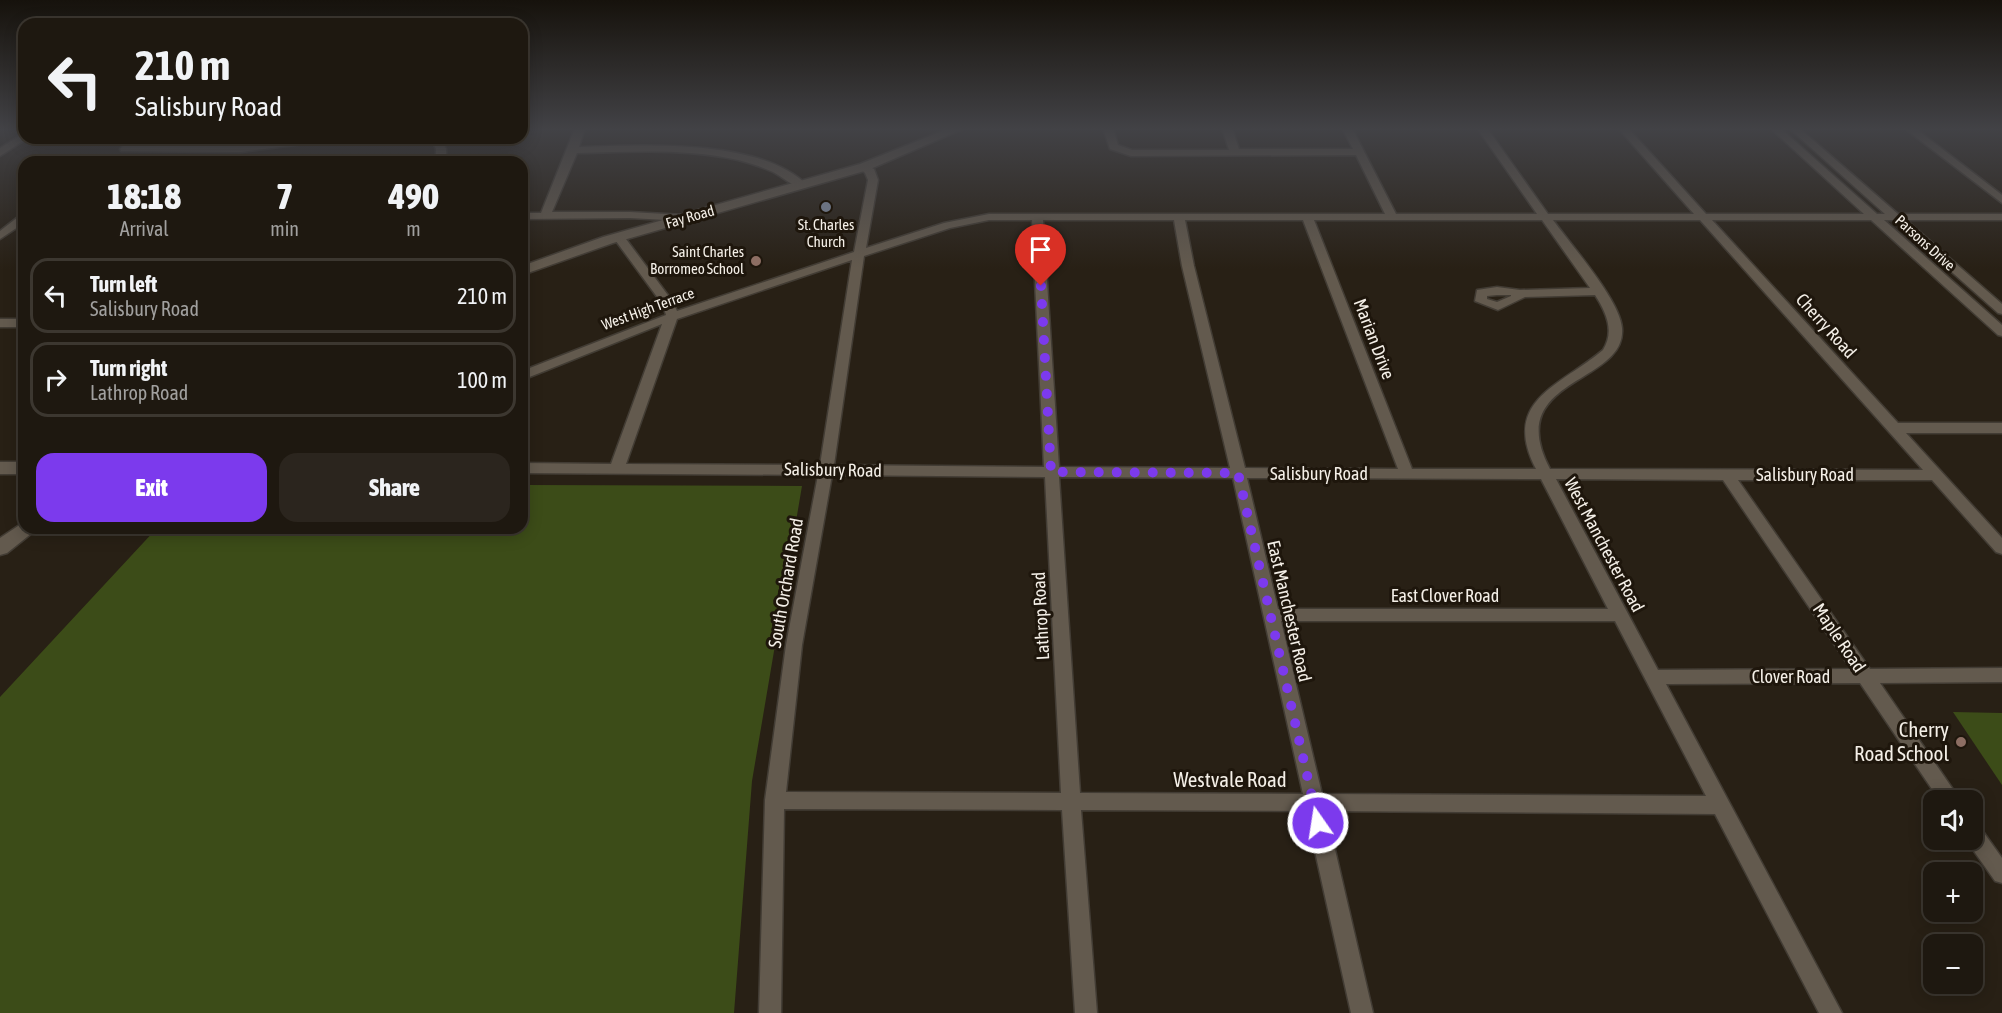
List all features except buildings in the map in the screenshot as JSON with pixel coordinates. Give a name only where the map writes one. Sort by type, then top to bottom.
[{"type":"street","points":[[545,215],[562,175]]},
{"type":"street","points":[[788,175],[802,185]]},
{"type":"street","name":"Fay Road","points":[[528,269],[619,237],[836,175]]},
{"type":"street","name":"South Orchard Road","points":[[770,1013],[775,800],[794,645],[826,470],[859,254],[873,180],[871,175]]},
{"type":"street","points":[[1371,175],[1393,218]]},
{"type":"street","name":"West Manchester Road","points":[[1516,175],[1598,291],[1616,328],[1616,339],[1610,351],[1598,362],[1555,387],[1541,401],[1536,412],[1533,434],[1536,456],[1544,475],[1831,1013]]},
{"type":"street","name":"Cherry Road","points":[[1666,175],[2002,548]]},
{"type":"street","name":"Parsons Drive","points":[[1828,175],[2002,332]]},
{"type":"street","name":"Parsons Drive","points":[[1848,175],[2002,310]]},
{"type":"street","points":[[1970,175],[2002,200]]},
{"type":"street","points":[[528,216],[630,215],[684,218]]},
{"type":"street","name":"West High Terrace","points":[[528,373],[589,346],[672,315],[970,219],[1037,217],[2002,217]]},
{"type":"street","name":"Lathrop Road","points":[[1037,217],[1071,801],[1086,1013]]},
{"type":"street","name":"East Manchester Road","points":[[1179,217],[1188,266],[1362,1013]]},
{"type":"street","name":"Marian Drive","points":[[1308,218],[1407,474]]},
{"type":"street","points":[[0,219],[18,219]]},
{"type":"street","points":[[0,236],[18,223]]},
{"type":"street","points":[[617,468],[672,315],[669,305],[619,237]]},
{"type":"street","points":[[1520,294],[1598,291]]},
{"type":"street","points":[[1967,301],[1990,300]]},
{"type":"street","points":[[0,323],[18,323]]},
{"type":"street","points":[[1893,428],[2002,428]]},
{"type":"street","points":[[0,468],[18,468]]},
{"type":"street","name":"Salisbury Road","points":[[528,468],[1544,475],[1936,475]]},
{"type":"street","name":"Maple Road","points":[[1727,475],[1943,790]]},
{"type":"street","points":[[0,548],[18,534]]},
{"type":"street","name":"East Clover Road","points":[[1270,615],[1620,615]]},
{"type":"street","name":"Clover Road","points":[[1653,677],[2002,675]]},
{"type":"street","name":"Westvale Road","points":[[775,800],[1721,805]]},
{"type":"street","points":[[1983,847],[2002,874]]},
{"type":"green space","points":[[528,485],[802,486],[752,781],[734,1013],[0,1013],[0,697],[151,534],[528,534]]},
{"type":"green space","points":[[1953,712],[2002,713],[2002,785]]},
{"type":"place","name":"St. Charles Church","points":[[826,207]]},
{"type":"place","name":"Saint Charles Borromeo School","points":[[756,261]]},
{"type":"place","name":"Cherry Road School","points":[[1961,742]]},
{"type":"route","points":[[1041,286],[1051,472],[1238,473],[1318,823]]}]
